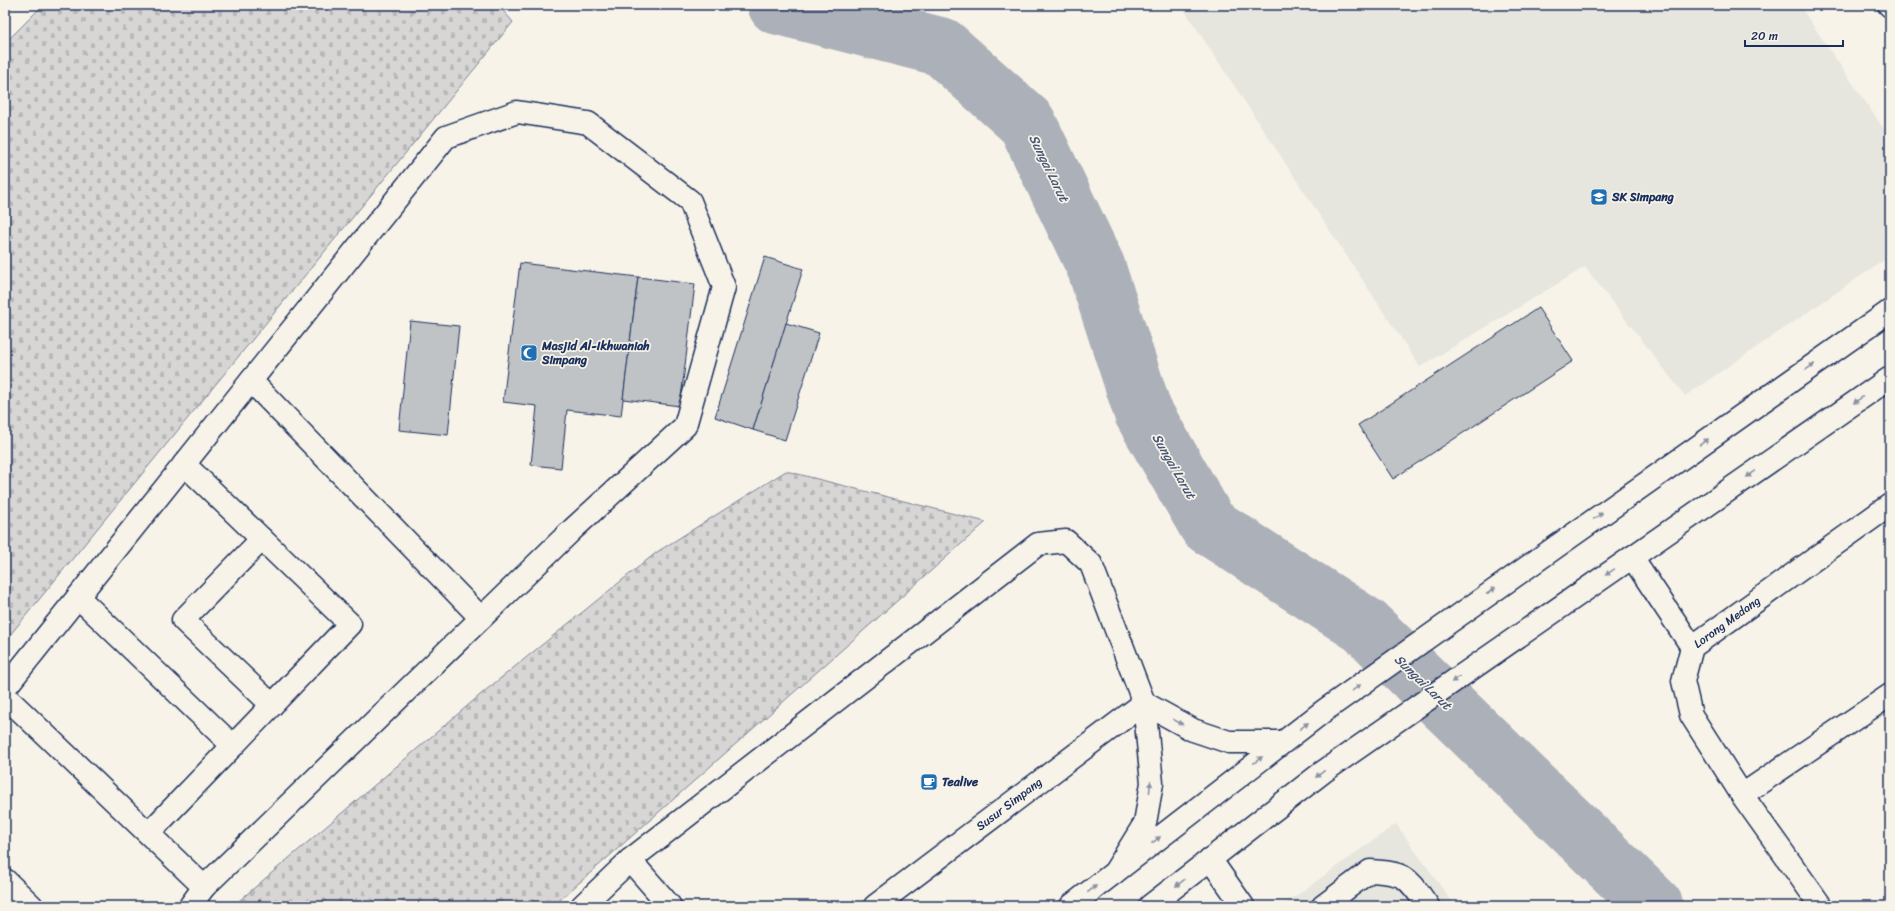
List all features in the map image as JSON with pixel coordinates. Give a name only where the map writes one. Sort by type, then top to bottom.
[{"type":"main road","points":[[5,688],[446,137],[517,112],[588,124],[690,201],[724,286],[685,426],[572,530],[481,618],[204,887],[190,906]]},
{"type":"main road","points":[[1071,906],[1325,710],[1890,311]]},
{"type":"main road","points":[[1150,906],[1351,752],[1890,378]]},
{"type":"main road","points":[[251,381],[481,618]]},
{"type":"main road","points":[[149,834],[350,624],[184,464]]},
{"type":"main road","name":"Lorong Medang","points":[[1821,906],[1742,795],[1691,715],[1683,681],[1692,647],[1890,505]]},
{"type":"main road","points":[[262,539],[183,620],[272,705]]},
{"type":"main road","points":[[582,906],[630,860],[1038,544],[1066,541],[1091,564],[1144,703],[1152,783],[1145,823],[1114,873]]},
{"type":"main road","points":[[1632,557],[1692,647]]},
{"type":"main road","points":[[78,597],[233,746]]},
{"type":"main road","points":[[1742,795],[1890,695]]},
{"type":"main road","points":[[5,696],[204,887]]},
{"type":"main road","points":[[1144,703],[1193,730],[1229,742],[1283,742]]},
{"type":"main road","name":"Susur Simpang","points":[[874,906],[1144,703]]},
{"type":"main road","points":[[1210,859],[1243,906]]},
{"type":"main road","points":[[630,860],[670,906]]},
{"type":"main road","points":[[1323,906],[1370,871],[1393,872],[1410,880],[1428,906]]},
{"type":"main road","points":[[9,890],[32,906]]},
{"type":"shaded area","name":"SK Simpang","points":[[1181,5],[1799,5],[1890,138],[1890,256],[1685,396],[1585,267],[1420,367]]},
{"type":"shaded area","points":[[1396,824],[1455,906],[1282,906]]},
{"type":"green space","points":[[43,5],[498,5],[513,22],[5,641],[5,43]]},
{"type":"green space","points":[[786,471],[986,522],[553,906],[233,906],[486,690],[657,552]]},
{"type":"building","points":[[765,257],[803,269],[753,430],[715,417]]},
{"type":"building","points":[[520,263],[638,277],[621,416],[567,410],[561,468],[531,465],[537,406],[503,402]]},
{"type":"building","points":[[638,277],[695,284],[680,406],[623,399]]},
{"type":"building","points":[[1538,308],[1573,361],[1393,479],[1358,425]]},
{"type":"building","points":[[410,321],[459,326],[448,435],[399,430]]},
{"type":"building","points":[[786,323],[819,333],[785,440],[753,430]]},
{"type":"waterway","name":"Sungai Larut","points":[[777,5],[942,47],[1027,123],[1096,267],[1143,412],[1208,525],[1365,626],[1654,906]]},
{"type":"place","name":"SK Simpang","points":[[1599,197]]},
{"type":"place","name":"Masjid Al-Ikhwaniah Simpang","points":[[529,353]]},
{"type":"place","name":"Tealive","points":[[929,782]]}]
